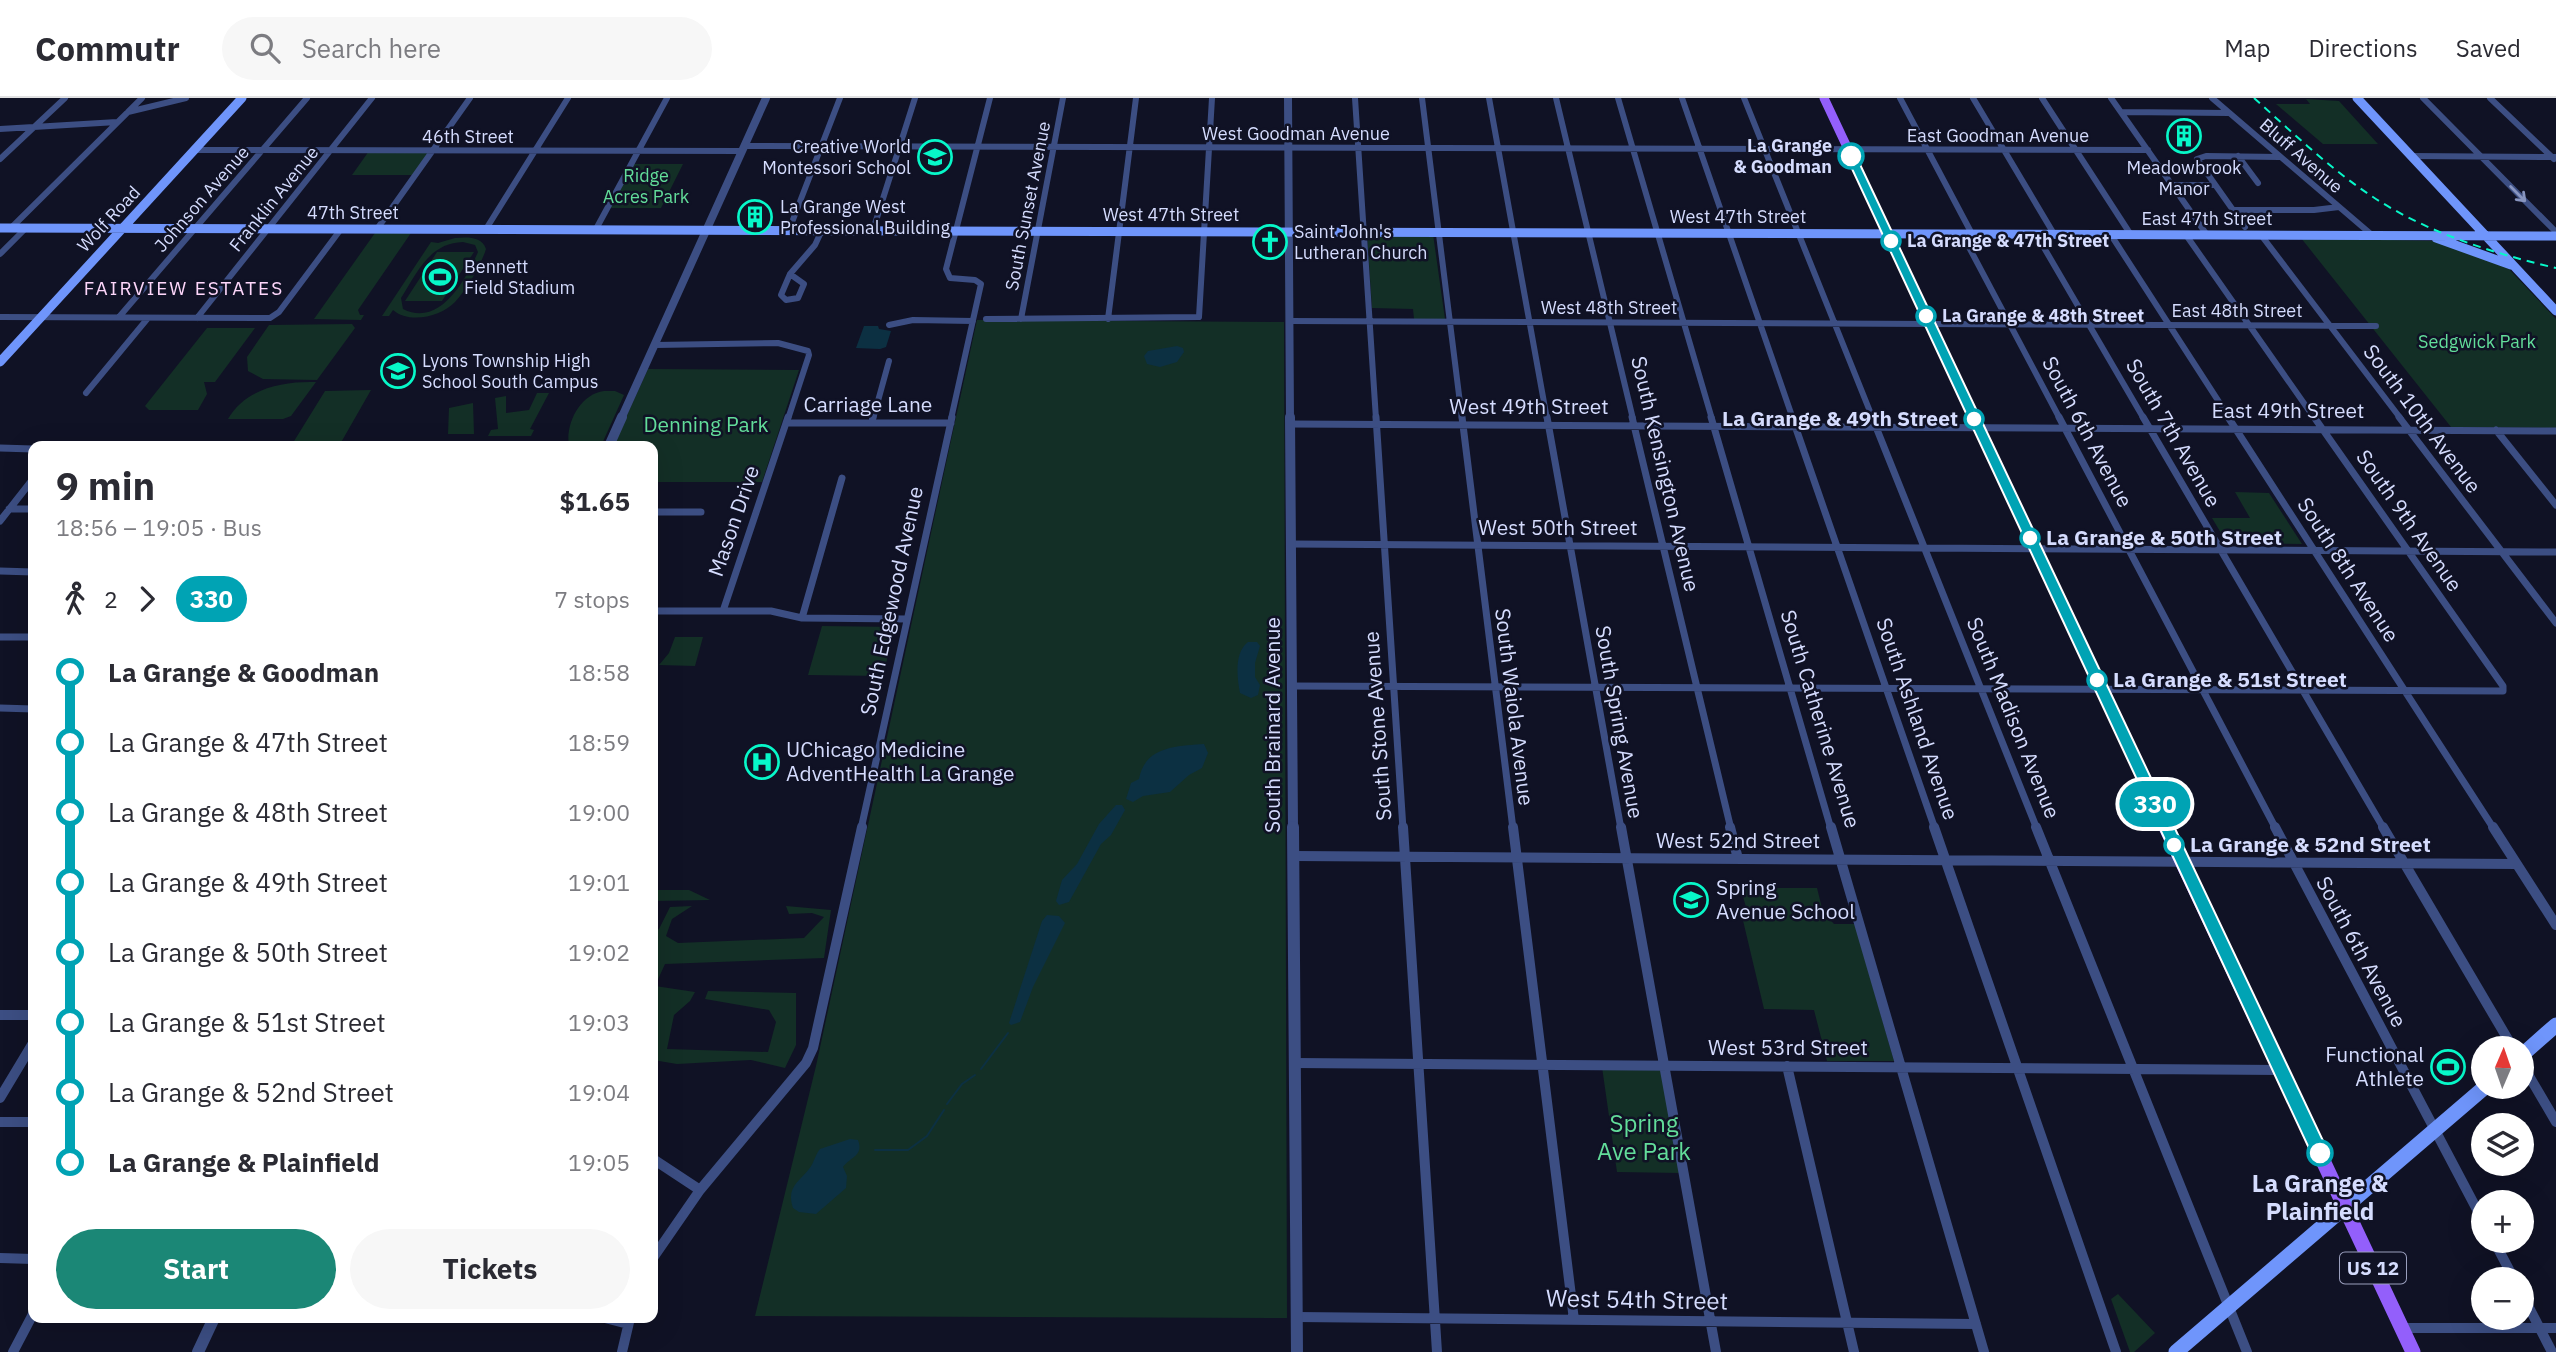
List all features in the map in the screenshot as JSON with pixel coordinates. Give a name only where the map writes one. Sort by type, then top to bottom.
[{"type":"main road","name":"Wolf Road","points":[[0,362],[242,98]]},
{"type":"main road","name":"US 12","points":[[1824,98],[2413,1352]]},
{"type":"main road","points":[[2357,98],[2556,312]]},
{"type":"main road","name":"47th Street","points":[[5,228],[706,230]]},
{"type":"main road","name":"West 47th Street","points":[[706,230],[1887,233]]},
{"type":"main road","name":"East 47th Street","points":[[1887,233],[2485,235]]},
{"type":"main road","points":[[2485,235],[2556,234]]},
{"type":"main road","points":[[2427,235],[2514,267]]},
{"type":"main road","points":[[2534,1044],[2556,1025]]},
{"type":"main road","points":[[2176,1352],[2471,1099]]},
{"type":"street","points":[[0,159],[65,98]]},
{"type":"street","points":[[5,228],[142,98]]},
{"type":"street","points":[[128,112],[186,98]]},
{"type":"street","name":"Johnson Avenue","points":[[118,317],[307,98]]},
{"type":"street","name":"Franklin Avenue","points":[[197,318],[372,98]]},
{"type":"street","points":[[377,229],[470,98]]},
{"type":"street","points":[[486,229],[568,98]]},
{"type":"street","points":[[596,229],[667,98]]},
{"type":"street","points":[[610,441],[766,98]]},
{"type":"street","points":[[789,230],[840,98]]},
{"type":"street","points":[[873,230],[915,98]]},
{"type":"street","name":"South Edgewood Avenue","points":[[658,1251],[699,1190],[810,1057],[981,283],[975,280],[956,280],[946,275],[990,98]]},
{"type":"street","name":"South Sunset Avenue","points":[[1021,319],[1063,98]]},
{"type":"street","points":[[1108,319],[1136,98]]},
{"type":"street","points":[[986,319],[1197,318],[1212,98]]},
{"type":"street","name":"South Brainard Avenue","points":[[1288,98],[1297,1352]]},
{"type":"street","name":"South Stone Avenue","points":[[1355,98],[1437,1352]]},
{"type":"street","name":"South Waiola Avenue","points":[[1422,98],[1574,1320]]},
{"type":"street","name":"South Spring Avenue","points":[[1489,98],[1716,1352]]},
{"type":"street","name":"South Kensington Avenue","points":[[1556,98],[1738,859]]},
{"type":"street","name":"South Catherine Avenue","points":[[1618,98],[1903,1066],[1984,1352]]},
{"type":"street","name":"South Ashland Avenue","points":[[1682,98],[2116,1352]]},
{"type":"street","name":"South Madison Avenue","points":[[1744,98],[2247,1352]]},
{"type":"street","name":"South 6th Avenue","points":[[1900,98],[1928,150],[2010,324],[2471,1198]]},
{"type":"street","points":[[1973,98],[2054,234]]},
{"type":"street","points":[[2042,98],[2131,235]]},
{"type":"street","points":[[2111,98],[2207,235]]},
{"type":"street","name":"Bluff Avenue","points":[[2212,98],[2372,235]]},
{"type":"street","points":[[2423,98],[2556,234]]},
{"type":"street","points":[[2490,98],[2555,158]]},
{"type":"street","points":[[2122,113],[2230,113]]},
{"type":"street","points":[[0,129],[117,122]]},
{"type":"street","name":"West Goodman Avenue","points":[[743,149],[821,146],[1848,149]]},
{"type":"street","name":"46th Street","points":[[194,150],[743,149]]},
{"type":"street","name":"East Goodman Avenue","points":[[1848,149],[2148,150]]},
{"type":"street","points":[[2245,227],[2197,159],[2206,156],[2278,157]]},
{"type":"street","points":[[2238,156],[2258,183]]},
{"type":"street","points":[[2412,156],[2555,158]]},
{"type":"street","points":[[2172,185],[2214,185]]},
{"type":"street","points":[[2232,210],[2314,210],[2339,207]]},
{"type":"street","points":[[0,254],[26,228]]},
{"type":"street","points":[[0,317],[273,317],[341,229]]},
{"type":"street","points":[[789,274],[804,284],[798,298],[786,300],[781,295],[789,274],[795,263],[816,245],[822,230]]},
{"type":"street","name":"South 7th Avenue","points":[[2036,234],[2506,1036]]},
{"type":"street","name":"South 8th Avenue","points":[[2111,235],[2556,925]]},
{"type":"street","name":"South 9th Avenue","points":[[2186,235],[2503,686],[2503,691],[2497,694],[2406,693]]},
{"type":"street","name":"South 10th Avenue","points":[[2261,235],[2556,623]]},
{"type":"street","points":[[86,393],[148,318]]},
{"type":"street","points":[[889,325],[913,320],[973,321]]},
{"type":"street","name":"West 48th Street","points":[[1290,321],[1929,324]]},
{"type":"street","name":"East 48th Street","points":[[1929,324],[2376,326]]},
{"type":"street","name":"Mason Drive","points":[[654,345],[730,345],[762,342],[808,351],[809,355],[723,611]]},
{"type":"street","points":[[872,422],[890,361]]},
{"type":"street","name":"Carriage Lane","points":[[786,423],[951,423]]},
{"type":"street","name":"West 49th Street","points":[[1290,424],[1978,427]]},
{"type":"street","name":"East 49th Street","points":[[1978,427],[2556,431]]},
{"type":"street","points":[[2496,430],[2556,505]]},
{"type":"street","points":[[0,448],[28,449]]},
{"type":"street","points":[[802,618],[842,478]]},
{"type":"street","points":[[0,521],[28,485]]},
{"type":"street","points":[[9,509],[28,509]]},
{"type":"street","points":[[658,512],[701,512]]},
{"type":"street","name":"West 50th Street","points":[[1291,544],[2556,552]]},
{"type":"street","points":[[0,572],[28,572]]},
{"type":"street","points":[[658,611],[779,611],[802,618],[907,618]]},
{"type":"street","points":[[0,636],[28,637]]},
{"type":"street","points":[[1292,686],[2406,693]]},
{"type":"street","points":[[0,708],[28,709]]},
{"type":"street","name":"West 52nd Street","points":[[1294,856],[2516,864]]},
{"type":"street","points":[[0,1015],[28,1015]]},
{"type":"street","points":[[0,1098],[28,1051]]},
{"type":"street","name":"West 53rd Street","points":[[1295,1063],[2280,1070]]},
{"type":"street","points":[[1787,1066],[1854,1352]]},
{"type":"street","points":[[2534,1084],[2556,1122]]},
{"type":"street","points":[[0,1122],[28,1122]]},
{"type":"street","points":[[658,1162],[699,1190]]},
{"type":"street","points":[[0,1258],[28,1259]]},
{"type":"street","name":"West 54th Street","points":[[1297,1317],[1976,1324]]},
{"type":"street","points":[[2534,1317],[2552,1352]]},
{"type":"street","points":[[13,1352],[28,1323]]},
{"type":"street","points":[[198,1352],[212,1323]]},
{"type":"street","points":[[622,1352],[629,1323]]},
{"type":"street","points":[[2401,1328],[2556,1328]]},
{"type":"green space","points":[[2306,99],[2339,101],[2378,144],[2323,144],[2276,104],[2310,104]]},
{"type":"green space","points":[[369,151],[431,151],[415,175],[352,175]]},
{"type":"green space","name":"Ridge Acres Park","points":[[633,164],[683,164],[661,208],[609,208]]},
{"type":"green space","points":[[375,233],[411,233],[358,310],[360,315],[364,315],[361,320],[314,319]]},
{"type":"green space","points":[[1367,233],[1433,234],[1445,319],[1414,319],[1413,309],[1372,308]]},
{"type":"green space","points":[[455,238],[469,238],[478,240],[486,249],[460,297],[442,312],[425,317],[407,317],[393,310],[389,316],[382,316],[431,242],[438,243]],"holes":[[[463,242],[475,245],[478,252],[473,263],[450,298],[429,312],[416,313],[403,309],[401,298],[425,261],[441,248],[451,244]]]},
{"type":"green space","name":"Sedgwick Park","points":[[2301,238],[2436,241],[2509,269],[2556,319],[2556,428],[2451,427]]},
{"type":"green space","name":"Bennett Field Stadium","points":[[437,252],[474,252],[442,301],[405,301]]},
{"type":"green space","points":[[977,320],[1284,322],[1287,1318],[755,1316],[816,1066]]},
{"type":"green space","points":[[352,324],[355,328],[317,380],[263,379],[248,371],[247,357],[269,325]]},
{"type":"green space","points":[[207,328],[255,328],[215,382],[204,382],[207,394],[198,410],[149,410],[145,406]]},
{"type":"green space","name":"Denning Park","points":[[648,369],[799,370],[762,482],[658,482],[658,441],[615,441]]},
{"type":"green space","points":[[316,382],[291,416],[283,419],[228,419],[245,400],[266,388]]},
{"type":"green space","points":[[371,390],[342,441],[294,441],[325,391]]},
{"type":"green space","points":[[615,391],[624,395],[603,441],[568,441],[569,429],[576,411],[595,393]]},
{"type":"green space","points":[[537,393],[549,393],[530,429],[534,430],[531,436],[488,436],[491,430],[498,429],[495,398],[506,396],[506,413],[529,410]]},
{"type":"green space","points":[[473,403],[474,434],[448,434],[449,408]]},
{"type":"green space","points":[[2235,492],[2269,493],[2302,544],[2227,543],[2212,518],[2250,518]]},
{"type":"green space","points":[[822,626],[895,627],[883,676],[808,675]]},
{"type":"green space","points":[[675,637],[703,637],[695,666],[659,665],[669,653]]},
{"type":"green space","points":[[1817,888],[1823,912],[1834,924],[1855,924],[1894,1061],[1827,1061],[1814,1010],[1764,1009],[1741,912],[1747,911],[1741,889]]},
{"type":"green space","points":[[658,890],[689,890],[710,900],[658,901]]},
{"type":"green space","points":[[692,906],[672,919],[666,936],[678,943],[804,938],[824,917],[812,913],[789,914],[786,906],[831,910],[824,958],[665,964],[658,979],[658,930],[670,907]]},
{"type":"green space","points":[[658,986],[695,992],[690,1001],[674,1015],[667,1049],[768,1052],[776,1022],[769,1010],[705,999],[708,991],[796,993],[796,1045],[785,1068],[751,1060],[677,1064],[658,1061]]},
{"type":"green space","name":"Spring Ave Park","points":[[1602,1067],[1664,1067],[1682,1173],[1617,1172]]},
{"type":"green space","points":[[2118,1294],[2155,1333],[2134,1352],[2130,1352],[2111,1299]]},
{"type":"water","points":[[864,326],[878,326],[879,329],[891,331],[886,347],[856,348]]},
{"type":"water","points":[[1177,346],[1183,348],[1184,352],[1177,362],[1160,367],[1147,364],[1144,356],[1148,351]]},
{"type":"water","points":[[1248,642],[1257,642],[1260,646],[1255,663],[1255,677],[1260,685],[1258,695],[1251,698],[1240,693],[1238,673],[1240,652]]},
{"type":"water","points":[[1204,744],[1208,753],[1202,768],[1189,775],[1170,792],[1143,796],[1133,802],[1126,799],[1131,783],[1139,779],[1142,768],[1155,754],[1173,747]]},
{"type":"water","points":[[1116,805],[1122,805],[1125,810],[1111,835],[1101,844],[1069,902],[1059,905],[1056,901],[1062,880],[1077,864],[1099,824]]},
{"type":"water","points":[[1047,915],[1059,916],[1065,923],[1033,987],[1020,1022],[1011,1025],[1009,1023],[1042,921]]},
{"type":"water","points":[[850,1139],[858,1140],[859,1150],[843,1167],[847,1176],[846,1188],[816,1214],[799,1212],[793,1208],[792,1190],[811,1167],[820,1149]]},
{"type":"waterway","points":[[981,1069],[1008,1033]]},
{"type":"waterway","points":[[947,1104],[962,1084],[975,1075]]},
{"type":"waterway","points":[[875,1150],[908,1150],[927,1136],[944,1110]]},
{"type":"railway","points":[[2254,98],[2312,150],[2394,210],[2461,240],[2556,268]]},
{"type":"bus line","name":"330","points":[[1851,156],[2320,1153]]},
{"type":"place","name":"Meadowbrook Manor","points":[[2184,136]]},
{"type":"place","name":"La Grange & Goodman","points":[[1851,156]]},
{"type":"place","name":"Creative World Montessori School","points":[[935,157]]},
{"type":"place","name":"La Grange West Professional Building","points":[[755,217]]},
{"type":"place","name":"La Grange & 47th Street","points":[[1891,241]]},
{"type":"place","name":"Saint John's Lutheran Church","points":[[1270,242]]},
{"type":"place","name":"Bennett Field Stadium","points":[[440,277]]},
{"type":"place","name":"La Grange & 48th Street","points":[[1926,316]]},
{"type":"place","name":"Lyons Township High School South Campus","points":[[398,371]]},
{"type":"place","name":"La Grange & 49th Street","points":[[1974,419]]},
{"type":"place","name":"La Grange & 50th Street","points":[[2030,538]]},
{"type":"place","name":"La Grange & 51st Street","points":[[2097,680]]},
{"type":"place","name":"UChicago Medicine AdventHealth La Grange","points":[[762,762]]},
{"type":"place","name":"La Grange & 52nd Street","points":[[2174,845]]},
{"type":"place","name":"Spring Avenue School","points":[[1691,900]]},
{"type":"place","name":"Functional Athlete","points":[[2448,1067]]},
{"type":"place","name":"La Grange & Plainfield","points":[[2320,1153]]},
{"type":"district","name":"FAIRVIEW ESTATES","points":[[184,288]]}]
